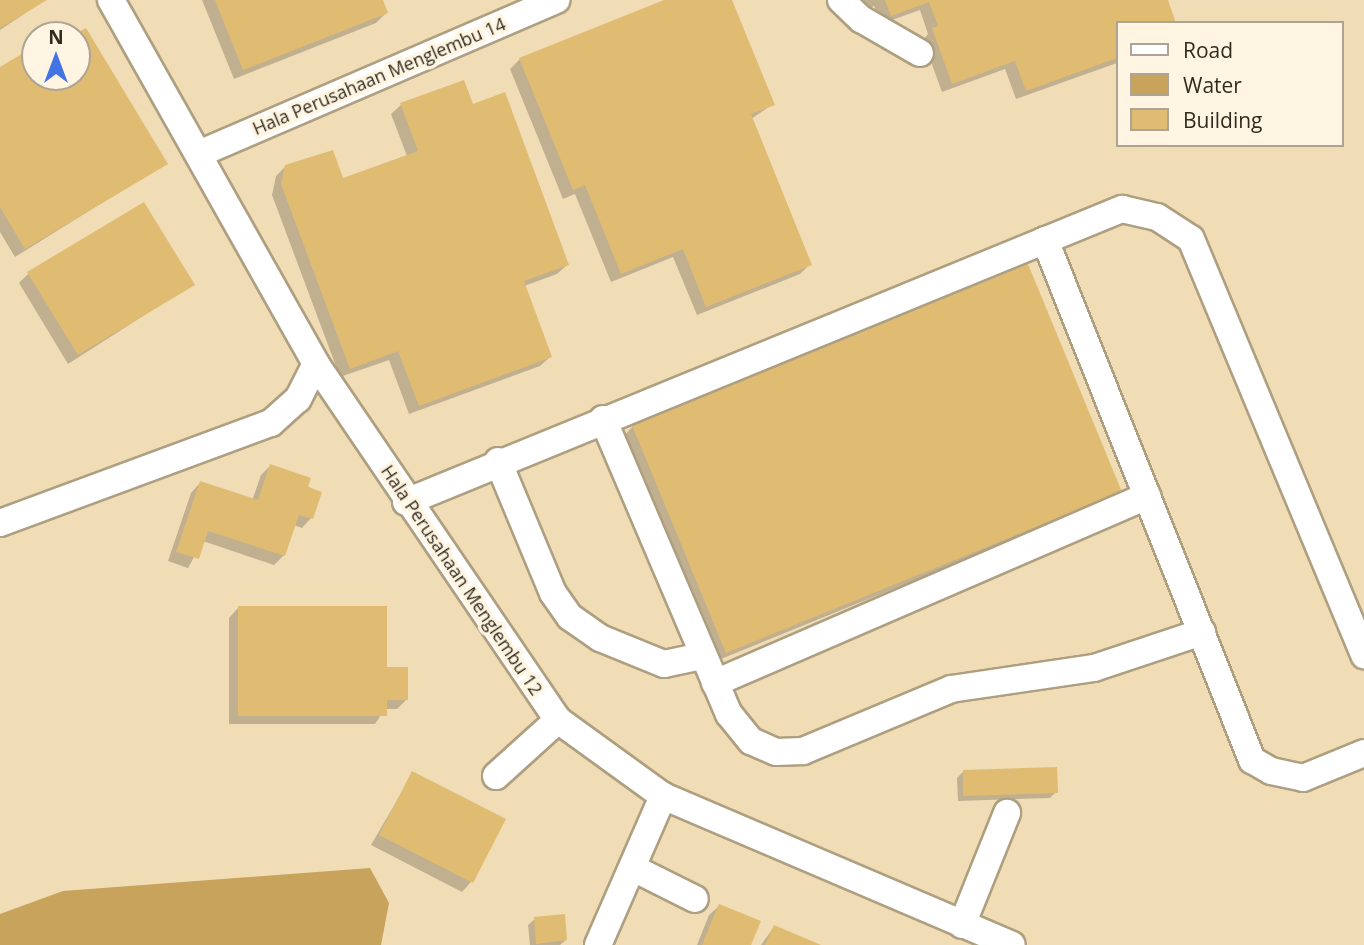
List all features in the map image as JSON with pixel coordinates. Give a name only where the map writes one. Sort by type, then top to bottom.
[{"type":"street","name":"Hala Perusahaan Menglembu 12","points":[[111,0],[201,153],[316,365],[406,502],[558,720],[663,796],[1012,945]]},
{"type":"street","name":"Hala Perusahaan Menglembu 14","points":[[201,153],[556,0]]},
{"type":"street","points":[[842,0],[860,19],[920,53]]},
{"type":"street","points":[[406,502],[498,461],[1122,209],[1157,217],[1191,239],[1364,655]]},
{"type":"street","points":[[1045,240],[1252,760],[1271,771],[1303,778],[1364,753]]},
{"type":"street","points":[[0,523],[271,423],[298,399],[316,365]]},
{"type":"street","points":[[603,419],[729,714],[751,741],[776,752],[803,751],[951,689],[1094,668],[1202,632]]},
{"type":"street","points":[[498,461],[553,593],[570,617],[600,638],[664,664],[703,656]]},
{"type":"street","points":[[715,684],[1147,496]]},
{"type":"street","points":[[496,776],[558,720]]},
{"type":"street","points":[[598,945],[663,796]]},
{"type":"street","points":[[962,925],[1007,813]]},
{"type":"street","points":[[633,868],[695,899]]},
{"type":"shaded area","points":[[0,0],[1364,0],[1364,945],[0,945]]},
{"type":"water","points":[[370,868],[389,903],[381,945],[0,945],[0,914],[63,891]]},
{"type":"building","points":[[0,0],[47,0],[0,28]]},
{"type":"building","points":[[215,0],[383,0],[388,13],[243,70]]},
{"type":"building","points":[[664,0],[732,0],[775,105],[751,114],[812,265],[706,307],[683,249],[621,274],[585,185],[573,190],[519,58]]},
{"type":"building","points":[[885,0],[1168,0],[1175,21],[1116,21],[1116,58],[1026,91],[1015,61],[952,84],[932,28],[938,26],[929,2],[891,16]]},
{"type":"building","points":[[91,36],[168,164],[25,249],[0,207],[0,67],[21,54],[21,91],[91,91]]},
{"type":"building","points":[[464,80],[473,104],[505,92],[569,265],[524,281],[552,357],[419,406],[398,351],[350,369],[281,184],[285,165],[333,150],[343,178],[418,151],[400,103]]},
{"type":"building","points":[[144,202],[195,285],[78,355],[27,272]]},
{"type":"building","points":[[1028,264],[1122,492],[726,653],[632,425]]},
{"type":"building","points":[[270,464],[311,478],[308,487],[322,492],[313,519],[299,515],[285,556],[208,531],[199,559],[176,552],[200,481],[258,500]]},
{"type":"building","points":[[238,606],[387,606],[387,667],[408,667],[408,700],[387,700],[387,716],[238,716]]},
{"type":"building","points":[[1057,767],[1058,793],[963,796],[963,770]]},
{"type":"building","points":[[412,771],[506,819],[473,883],[379,835]]},
{"type":"building","points":[[719,904],[761,921],[751,945],[702,945]]},
{"type":"building","points":[[565,914],[567,940],[536,944],[534,917]]},
{"type":"building","points":[[774,925],[821,945],[765,945]]}]
